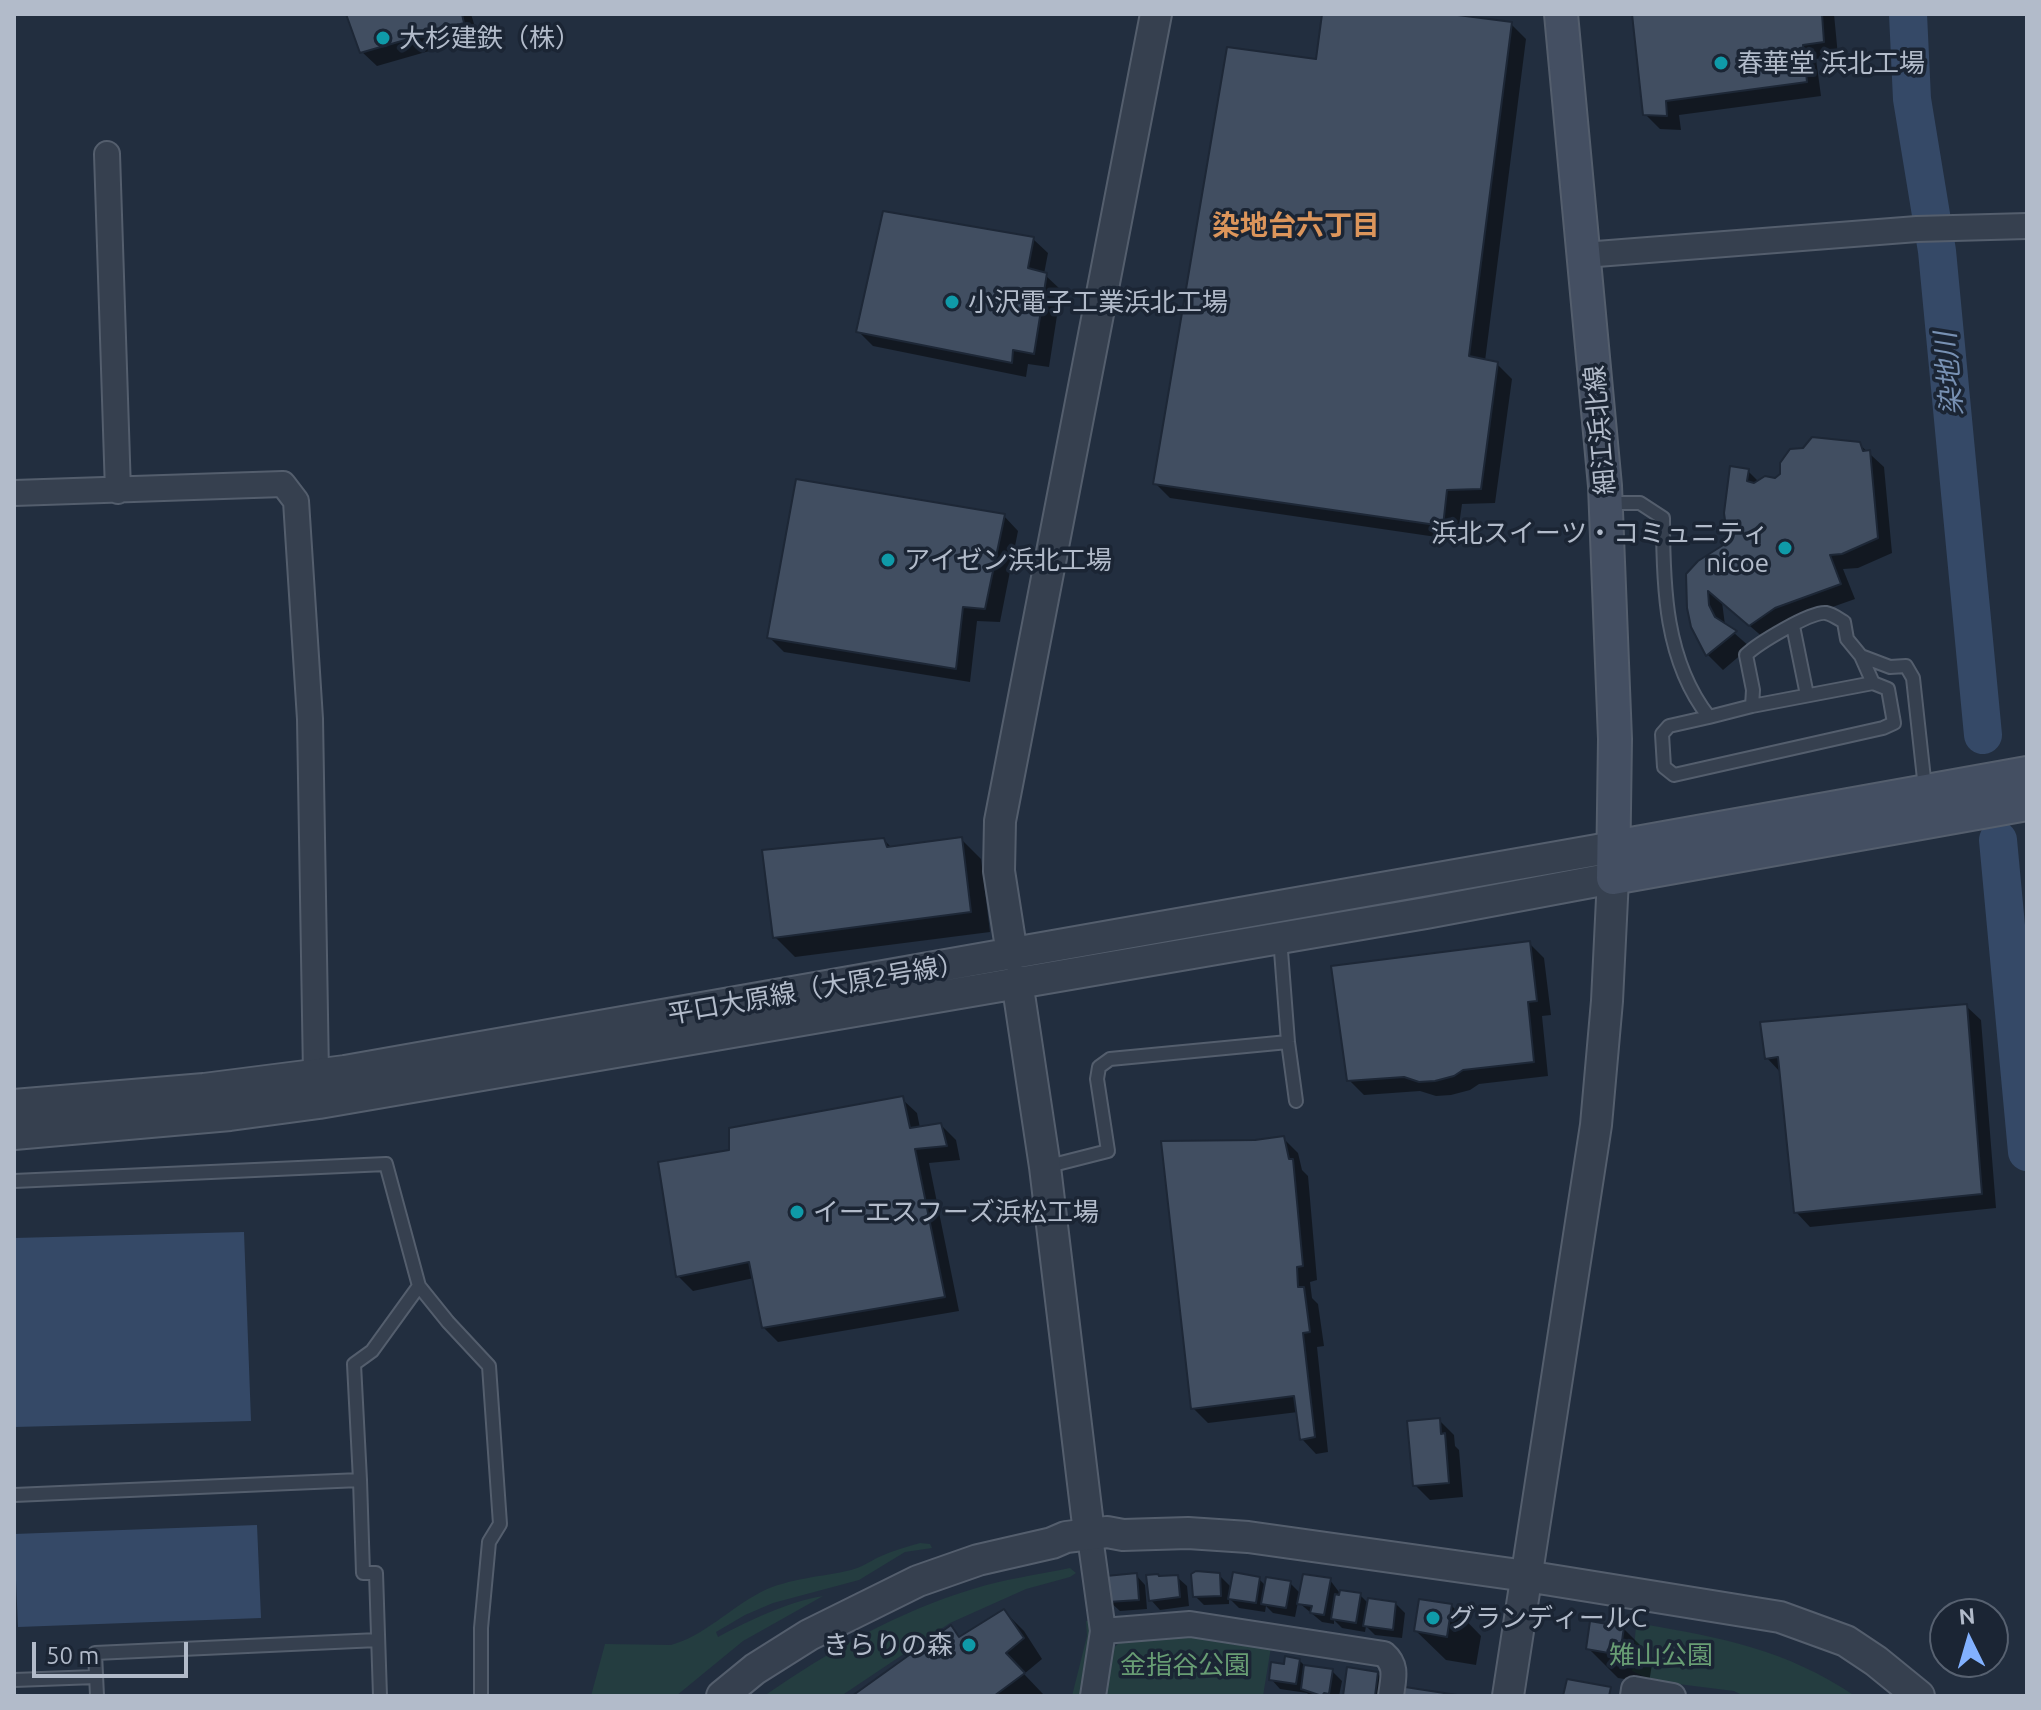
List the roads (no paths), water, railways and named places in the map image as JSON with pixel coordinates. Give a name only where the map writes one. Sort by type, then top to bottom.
[{"type":"main road","name":"細江浜北線","points":[[1561,14],[1606,503],[1615,739],[1614,862]]},
{"type":"main road","points":[[1614,862],[2018,790]]},
{"type":"main road","points":[[1614,862],[1925,792],[1976,797]]},
{"type":"street","points":[[1093,1696],[1103,1631],[1045,1167],[999,871],[1000,821],[1156,14]]},
{"type":"street","points":[[107,154],[118,491]]},
{"type":"street","points":[[1584,255],[1917,229],[2027,226]]},
{"type":"street","points":[[14,493],[283,484],[296,501],[310,719],[316,1074]]},
{"type":"street","points":[[1508,1696],[1596,1125],[1607,1001],[1614,862]]},
{"type":"street","name":"平口大原線（大原2号線）","points":[[14,1134],[230,1115],[319,1103],[1015,968],[1614,862]]},
{"type":"street","name":"平口大原線（大原2号線）","points":[[14,1105],[204,1089],[1015,968],[1280,938],[1614,862]]},
{"type":"street","points":[[722,1696],[755,1669],[809,1635],[860,1607],[918,1581],[978,1560],[1066,1537],[1090,1539],[1107,1532],[1123,1535],[1188,1533],[1248,1537],[1526,1576],[1798,1622],[1846,1641],[1919,1696]]},
{"type":"street","points":[[1103,1631],[1190,1624],[1384,1654],[1393,1664],[1395,1673],[1391,1696]]},
{"type":"street","points":[[1633,1696],[1634,1689],[1673,1696]]},
{"type":"lane","points":[[1606,503],[1640,503],[1663,518],[1668,613],[1678,658],[1689,685],[1709,717]]},
{"type":"lane","points":[[1752,706],[1753,690],[1746,655],[1771,636],[1818,614],[1828,613],[1844,622],[1847,639],[1861,656],[1873,683]]},
{"type":"lane","points":[[1793,626],[1807,695]]},
{"type":"lane","points":[[1861,656],[1890,667],[1906,666],[1913,678],[1925,792]]},
{"type":"lane","points":[[1873,683],[1888,689],[1894,723],[1883,728],[1674,775],[1664,767],[1662,734],[1669,726],[1752,706],[1873,683]]},
{"type":"lane","points":[[1280,938],[1296,1101]]},
{"type":"lane","points":[[1045,1167],[1108,1151],[1097,1079],[1099,1067],[1110,1059],[1288,1042]]},
{"type":"lane","points":[[14,1181],[386,1164],[419,1286],[489,1366],[500,1524],[489,1542],[481,1628],[481,1696]]},
{"type":"lane","points":[[380,1696],[376,1573],[363,1573],[354,1364],[372,1351],[419,1286]]},
{"type":"lane","points":[[14,1495],[360,1480]]},
{"type":"lane","points":[[97,1696],[95,1653],[378,1640]]},
{"type":"lane","points":[[14,1680],[96,1677]]},
{"type":"water","points":[[244,1232],[251,1421],[14,1427],[14,1238]]},
{"type":"water","points":[[257,1525],[261,1618],[18,1627],[14,1534]]},
{"type":"waterway","name":"染地川","points":[[1908,14],[1912,99],[1937,251],[1983,735]]},
{"type":"waterway","name":"染地川","points":[[1998,840],[2027,1152]]},
{"type":"place","name":"大杉建鉄（株）","points":[[383,38]]},
{"type":"place","name":"春華堂 浜北工場","points":[[1721,63]]},
{"type":"place","name":"小沢電子工業浜北工場","points":[[952,302]]},
{"type":"place","name":"浜北スイーツ・コミュニティ nicoe","points":[[1785,548]]},
{"type":"place","name":"アイゼン浜北工場","points":[[888,560]]},
{"type":"place","name":"イーエスフーズ浜松工場","points":[[797,1212]]},
{"type":"place","name":"グランディールC","points":[[1433,1618]]},
{"type":"place","name":"きらりの森","points":[[969,1645]]},
{"type":"district","name":"染地台六丁目","points":[[1296,226]]},
{"type":"park label","name":"雉山公園","points":[[1661,1655]]},
{"type":"park label","name":"金指谷公園","points":[[1185,1665]]}]
